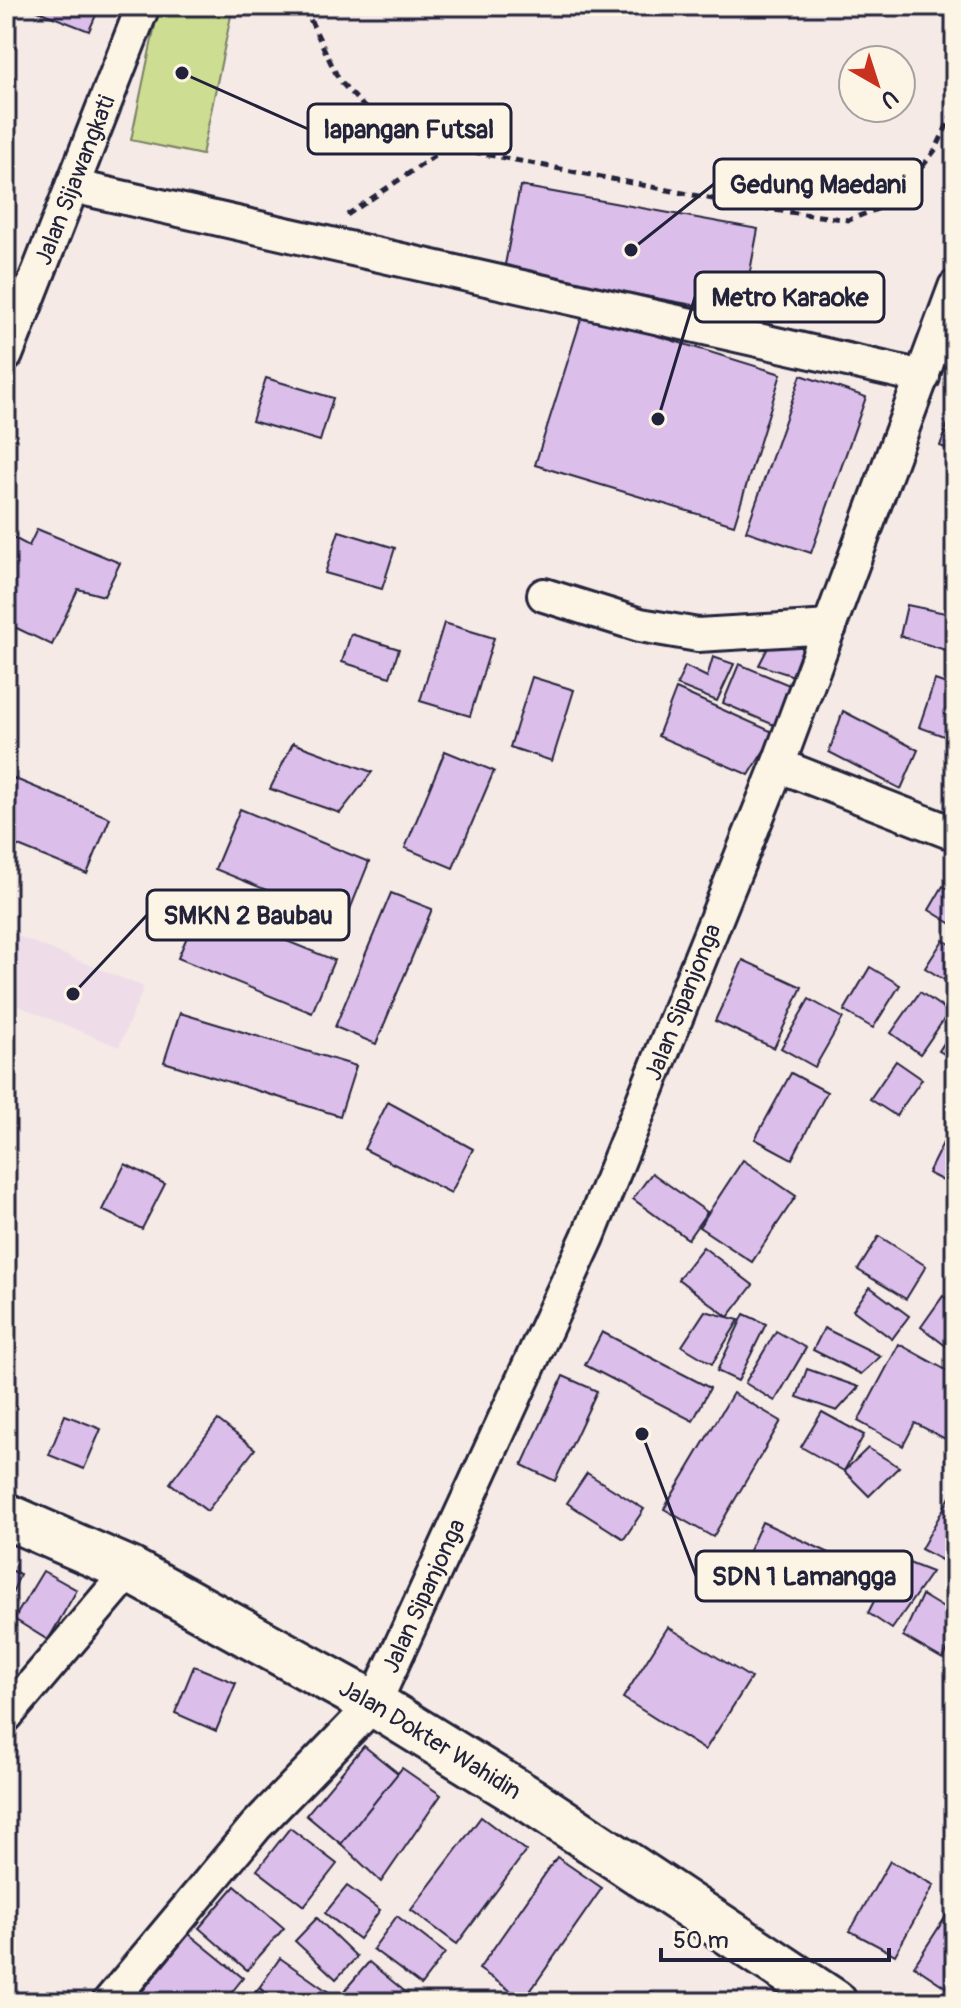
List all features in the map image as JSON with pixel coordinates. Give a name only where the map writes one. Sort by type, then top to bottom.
[{"type":"street","name":"Jalan Sijawangkati","points":[[6,355],[143,6]]},
{"type":"street","points":[[72,186],[923,377]]},
{"type":"street","name":"Jalan Sipanjonga","points":[[109,2002],[256,1826],[374,1704],[588,1237],[778,765],[955,287]]},
{"type":"street","points":[[544,595],[640,625],[698,635],[830,627]]},
{"type":"street","points":[[778,765],[955,834]]},
{"type":"street","name":"Jalan Dokter Wahidin","points":[[6,1516],[130,1570],[374,1704],[530,1800],[834,2002]]},
{"type":"street","points":[[6,1716],[130,1570]]},
{"type":"path","points":[[309,6],[309,17],[339,80],[379,123],[449,147],[759,208],[849,220],[895,202],[936,149],[955,108]]},
{"type":"path","points":[[311,239],[449,147]]},
{"type":"shaded area","points":[[6,931],[144,987],[119,1047],[6,1001]]},
{"type":"green space","points":[[159,6],[233,6],[202,155],[131,140]]},
{"type":"building","points":[[25,6],[100,6],[89,31]]},
{"type":"building","points":[[520,186],[758,229],[742,314],[504,270]]},
{"type":"building","points":[[583,313],[781,374],[734,525],[535,465]]},
{"type":"building","points":[[801,375],[866,397],[811,553],[746,531]]},
{"type":"building","points":[[266,378],[333,398],[320,441],[252,421]]},
{"type":"building","points":[[950,418],[955,419],[955,452],[940,446]]},
{"type":"building","points":[[37,529],[120,563],[104,596],[78,589],[52,645],[6,623],[6,550],[12,537],[29,546]]},
{"type":"building","points":[[339,531],[395,548],[382,589],[325,573]]},
{"type":"building","points":[[907,605],[955,615],[955,653],[900,636]]},
{"type":"building","points":[[444,623],[494,638],[470,716],[420,701]]},
{"type":"building","points":[[351,634],[399,649],[390,677],[342,662]]},
{"type":"building","points":[[773,638],[815,648],[803,679],[759,665]]},
{"type":"building","points":[[713,657],[734,664],[717,701],[677,685],[685,666],[707,677]]},
{"type":"building","points":[[739,664],[794,687],[774,725],[723,703]]},
{"type":"building","points":[[532,677],[574,690],[552,761],[510,747]]},
{"type":"building","points":[[935,680],[955,687],[955,740],[919,727]]},
{"type":"building","points":[[676,689],[775,733],[749,775],[658,736]]},
{"type":"building","points":[[843,711],[918,750],[901,789],[829,752]]},
{"type":"building","points":[[293,743],[372,772],[340,813],[270,789]]},
{"type":"building","points":[[445,751],[494,771],[453,868],[405,848]]},
{"type":"building","points":[[13,778],[110,818],[87,874],[6,841],[6,795]]},
{"type":"building","points":[[240,809],[369,862],[345,922],[215,869]]},
{"type":"building","points":[[943,886],[955,893],[955,926],[929,910]]},
{"type":"building","points":[[391,893],[432,909],[376,1044],[335,1027]]},
{"type":"building","points":[[200,906],[334,960],[312,1013],[178,958]]},
{"type":"building","points":[[943,940],[955,947],[955,977],[951,984],[925,968]]},
{"type":"building","points":[[743,960],[802,987],[774,1048],[715,1021]]},
{"type":"building","points":[[870,967],[900,985],[873,1028],[844,1011]]},
{"type":"building","points":[[920,992],[949,1012],[920,1054],[891,1033]]},
{"type":"building","points":[[809,999],[843,1018],[815,1067],[781,1048]]},
{"type":"building","points":[[180,1013],[356,1066],[340,1116],[164,1062]]},
{"type":"building","points":[[955,1026],[955,1060],[939,1051]]},
{"type":"building","points":[[896,1061],[922,1079],[896,1116],[870,1099]]},
{"type":"building","points":[[791,1073],[827,1092],[792,1159],[755,1139]]},
{"type":"building","points":[[388,1102],[473,1149],[451,1193],[364,1149]]},
{"type":"building","points":[[952,1125],[955,1126],[955,1187],[928,1173]]},
{"type":"building","points":[[743,1160],[796,1196],[752,1262],[699,1227]]},
{"type":"building","points":[[125,1164],[165,1184],[142,1229],[102,1210]]},
{"type":"building","points":[[652,1173],[707,1212],[688,1239],[633,1199]]},
{"type":"building","points":[[879,1236],[926,1266],[906,1299],[858,1270]]},
{"type":"building","points":[[703,1247],[753,1285],[728,1317],[678,1279]]},
{"type":"building","points":[[870,1287],[909,1316],[892,1339],[853,1310]]},
{"type":"building","points":[[943,1296],[955,1305],[955,1353],[921,1327]]},
{"type":"building","points":[[705,1311],[739,1320],[712,1364],[682,1346]]},
{"type":"building","points":[[744,1314],[766,1324],[738,1381],[717,1371]]},
{"type":"building","points":[[824,1328],[881,1356],[861,1374],[813,1350]]},
{"type":"building","points":[[776,1331],[806,1348],[775,1401],[745,1383]]},
{"type":"building","points":[[602,1332],[710,1388],[693,1421],[585,1365]]},
{"type":"building","points":[[899,1344],[955,1375],[955,1444],[915,1423],[903,1446],[858,1421]]},
{"type":"building","points":[[807,1369],[859,1387],[837,1411],[797,1397]]},
{"type":"building","points":[[563,1376],[597,1391],[555,1481],[522,1465]]},
{"type":"building","points":[[733,1393],[781,1421],[713,1537],[664,1509]]},
{"type":"building","points":[[822,1412],[864,1435],[844,1471],[801,1447]]},
{"type":"building","points":[[65,1415],[101,1429],[84,1469],[49,1455]]},
{"type":"building","points":[[218,1420],[255,1449],[207,1511],[170,1483]]},
{"type":"building","points":[[868,1448],[899,1467],[869,1496],[844,1471]]},
{"type":"building","points":[[587,1473],[644,1509],[624,1539],[567,1503]]},
{"type":"building","points":[[955,1488],[955,1557],[949,1564],[921,1549]]},
{"type":"building","points":[[762,1522],[834,1555],[819,1588],[747,1555]]},
{"type":"building","points":[[896,1558],[932,1572],[892,1629],[868,1613]]},
{"type":"building","points":[[6,1568],[20,1574],[6,1609]]},
{"type":"building","points":[[43,1571],[77,1590],[48,1640],[14,1619]]},
{"type":"building","points":[[922,1595],[955,1615],[955,1636],[943,1659],[903,1636]]},
{"type":"building","points":[[668,1627],[751,1678],[705,1750],[623,1698]]},
{"type":"building","points":[[194,1666],[236,1683],[216,1731],[175,1713]]},
{"type":"building","points":[[364,1746],[399,1774],[341,1844],[306,1815]]},
{"type":"building","points":[[402,1768],[441,1795],[381,1882],[341,1844]]},
{"type":"building","points":[[481,1817],[526,1851],[457,1944],[411,1910]]},
{"type":"building","points":[[290,1828],[337,1864],[304,1906],[257,1870]]},
{"type":"building","points":[[557,1857],[602,1888],[524,2000],[479,1969]]},
{"type":"building","points":[[890,1861],[934,1885],[895,1955],[850,1931]]},
{"type":"building","points":[[235,1886],[284,1928],[247,1970],[199,1928]]},
{"type":"building","points":[[347,1886],[380,1910],[359,1939],[325,1913]]},
{"type":"building","points":[[952,1907],[955,1909],[955,1976],[947,1988],[914,1966]]},
{"type":"building","points":[[397,1916],[445,1953],[421,1985],[373,1949]]},
{"type":"building","points":[[317,1918],[357,1957],[336,1979],[295,1941]]},
{"type":"building","points":[[189,1934],[243,1978],[224,2002],[137,2002],[135,2000]]},
{"type":"building","points":[[280,1958],[330,1993],[324,2002],[279,2002],[259,1988]]},
{"type":"building","points":[[369,1962],[414,1999],[411,2002],[357,2002],[344,1991]]},
{"type":"building","points":[[259,1988],[279,2002],[247,2002]]},
{"type":"building","points":[[650,1991],[665,2002],[642,2002]]},
{"type":"place","name":"lapangan Futsal","points":[[182,73]]},
{"type":"place","name":"Gedung Maedani","points":[[631,250]]},
{"type":"place","name":"Metro Karaoke","points":[[658,419]]},
{"type":"place","name":"SMKN 2 Baubau","points":[[73,994]]},
{"type":"place","name":"SDN 1 Lamangga","points":[[642,1434]]}]
